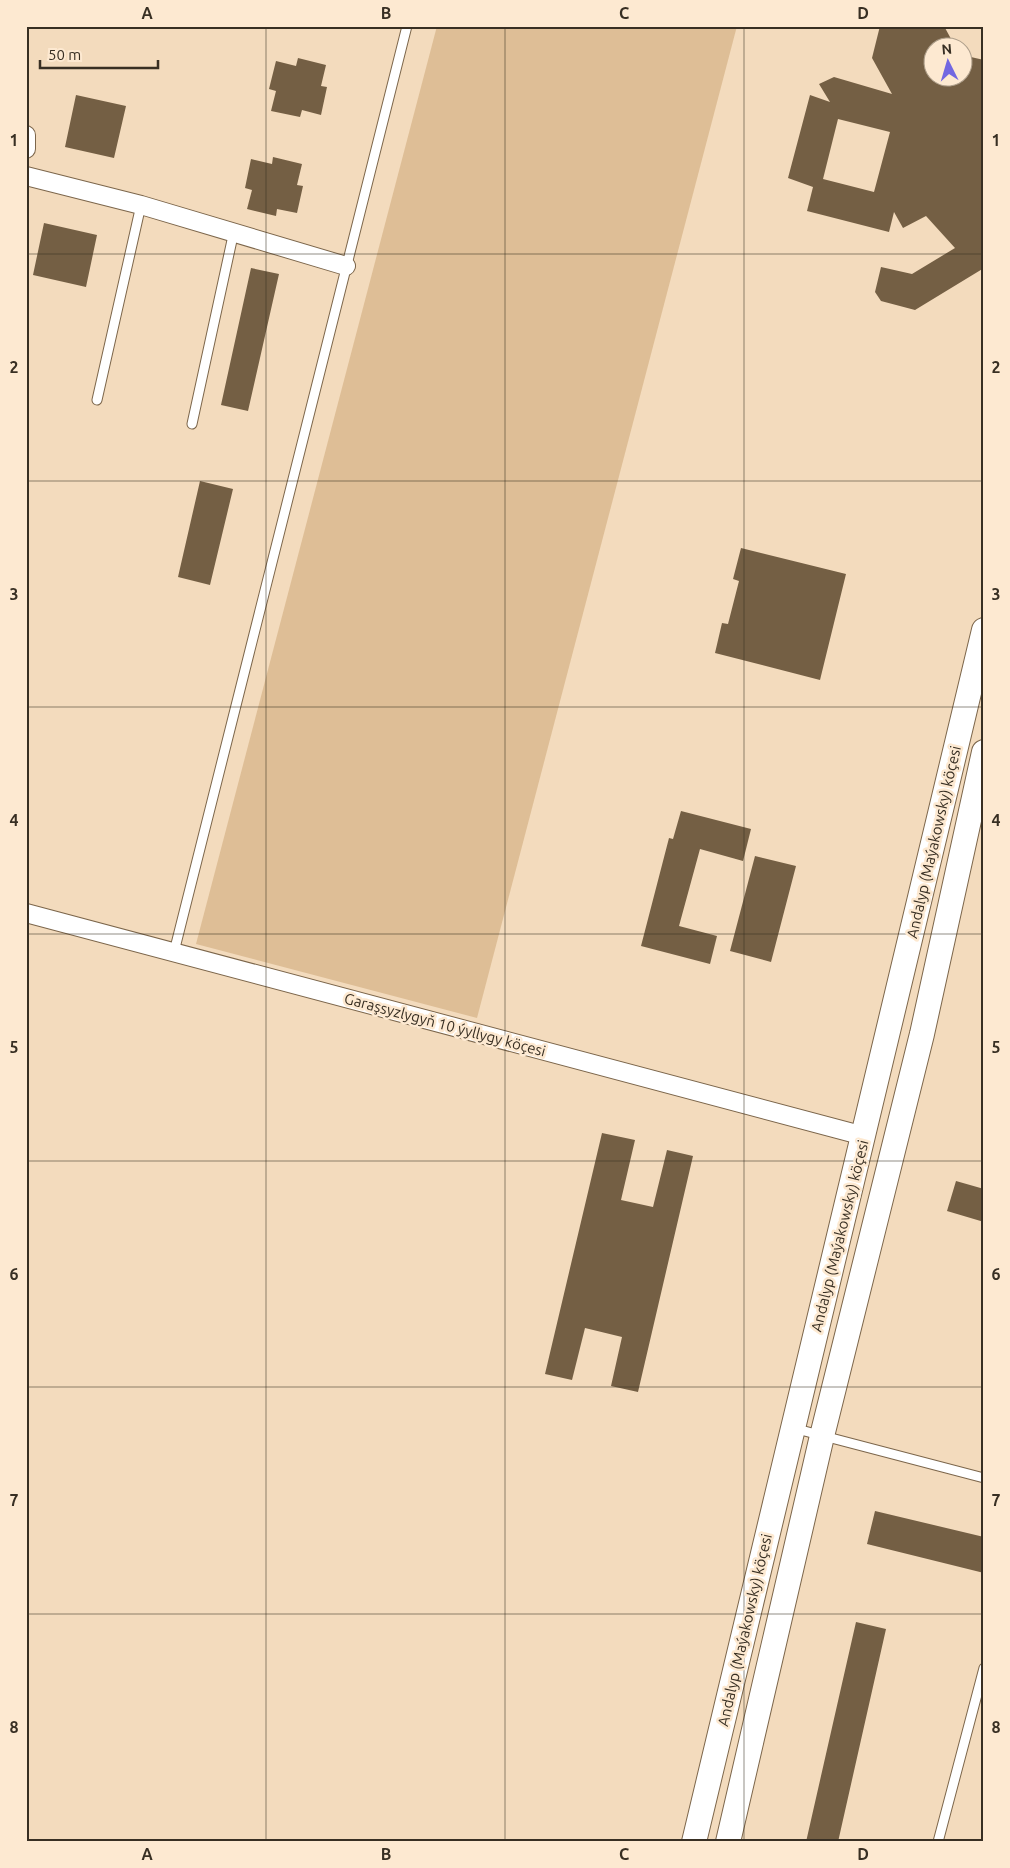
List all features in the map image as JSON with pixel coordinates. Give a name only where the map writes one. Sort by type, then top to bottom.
[{"type":"main road","name":"Andalyp (Maýakowsky) köçesi","points":[[694,1842],[984,630]]},
{"type":"main road","name":"Andalyp (Maýakowsky) köçesi","points":[[728,1842],[822,1436],[922,1034],[984,752]]},
{"type":"street","points":[[26,135],[26,149]]},
{"type":"street","points":[[26,176],[142,205],[346,266]]},
{"type":"street","name":"Garaşsyzlygyň 10 ýyllygy köçesi","points":[[26,913],[864,1136]]},
{"type":"lane","points":[[174,952],[407,26]]},
{"type":"lane","points":[[97,400],[142,205]]},
{"type":"lane","points":[[192,424],[234,231]]},
{"type":"lane","points":[[793,1428],[984,1478]]},
{"type":"lane","points":[[938,1842],[984,1668]]},
{"type":"shaded area","points":[[437,26],[737,26],[477,1018],[196,944]]},
{"type":"building","points":[[880,26],[944,26],[951,38],[922,38],[922,88],[972,88],[972,57],[984,60],[984,268],[915,310],[881,301],[875,292],[881,267],[912,274],[955,248],[926,216],[903,228],[894,212],[889,232],[807,211],[813,187],[788,178],[810,95],[830,102],[819,84],[834,77],[892,94],[872,58]],"holes":[[[838,119],[890,132],[874,192],[823,179]]]},
{"type":"building","points":[[298,58],[326,65],[321,86],[327,87],[321,115],[302,110],[300,117],[271,111],[276,91],[269,89],[276,61],[296,66]]},
{"type":"building","points":[[76,95],[126,106],[114,158],[65,147]]},
{"type":"building","points":[[273,157],[302,164],[297,185],[303,186],[297,213],[277,209],[276,216],[247,209],[252,190],[245,188],[251,159],[272,164]]},
{"type":"building","points":[[44,223],[97,235],[86,287],[33,275]]},
{"type":"building","points":[[251,268],[279,274],[248,411],[221,405]]},
{"type":"building","points":[[200,481],[233,489],[210,585],[178,577]]},
{"type":"building","points":[[741,548],[846,574],[820,680],[715,653],[722,623],[728,624],[739,581],[733,579]]},
{"type":"building","points":[[681,811],[751,829],[743,861],[700,849],[679,926],[717,936],[710,964],[641,946],[669,838],[673,839]]},
{"type":"building","points":[[755,856],[796,866],[771,962],[730,951]]},
{"type":"building","points":[[602,1133],[635,1140],[621,1200],[653,1207],[667,1150],[693,1156],[638,1392],[611,1386],[622,1337],[585,1328],[572,1380],[545,1374]]},
{"type":"building","points":[[956,1181],[984,1189],[984,1222],[947,1211]]},
{"type":"building","points":[[875,1511],[984,1537],[984,1573],[867,1544]]},
{"type":"building","points":[[856,1622],[886,1629],[838,1842],[806,1842]]}]
